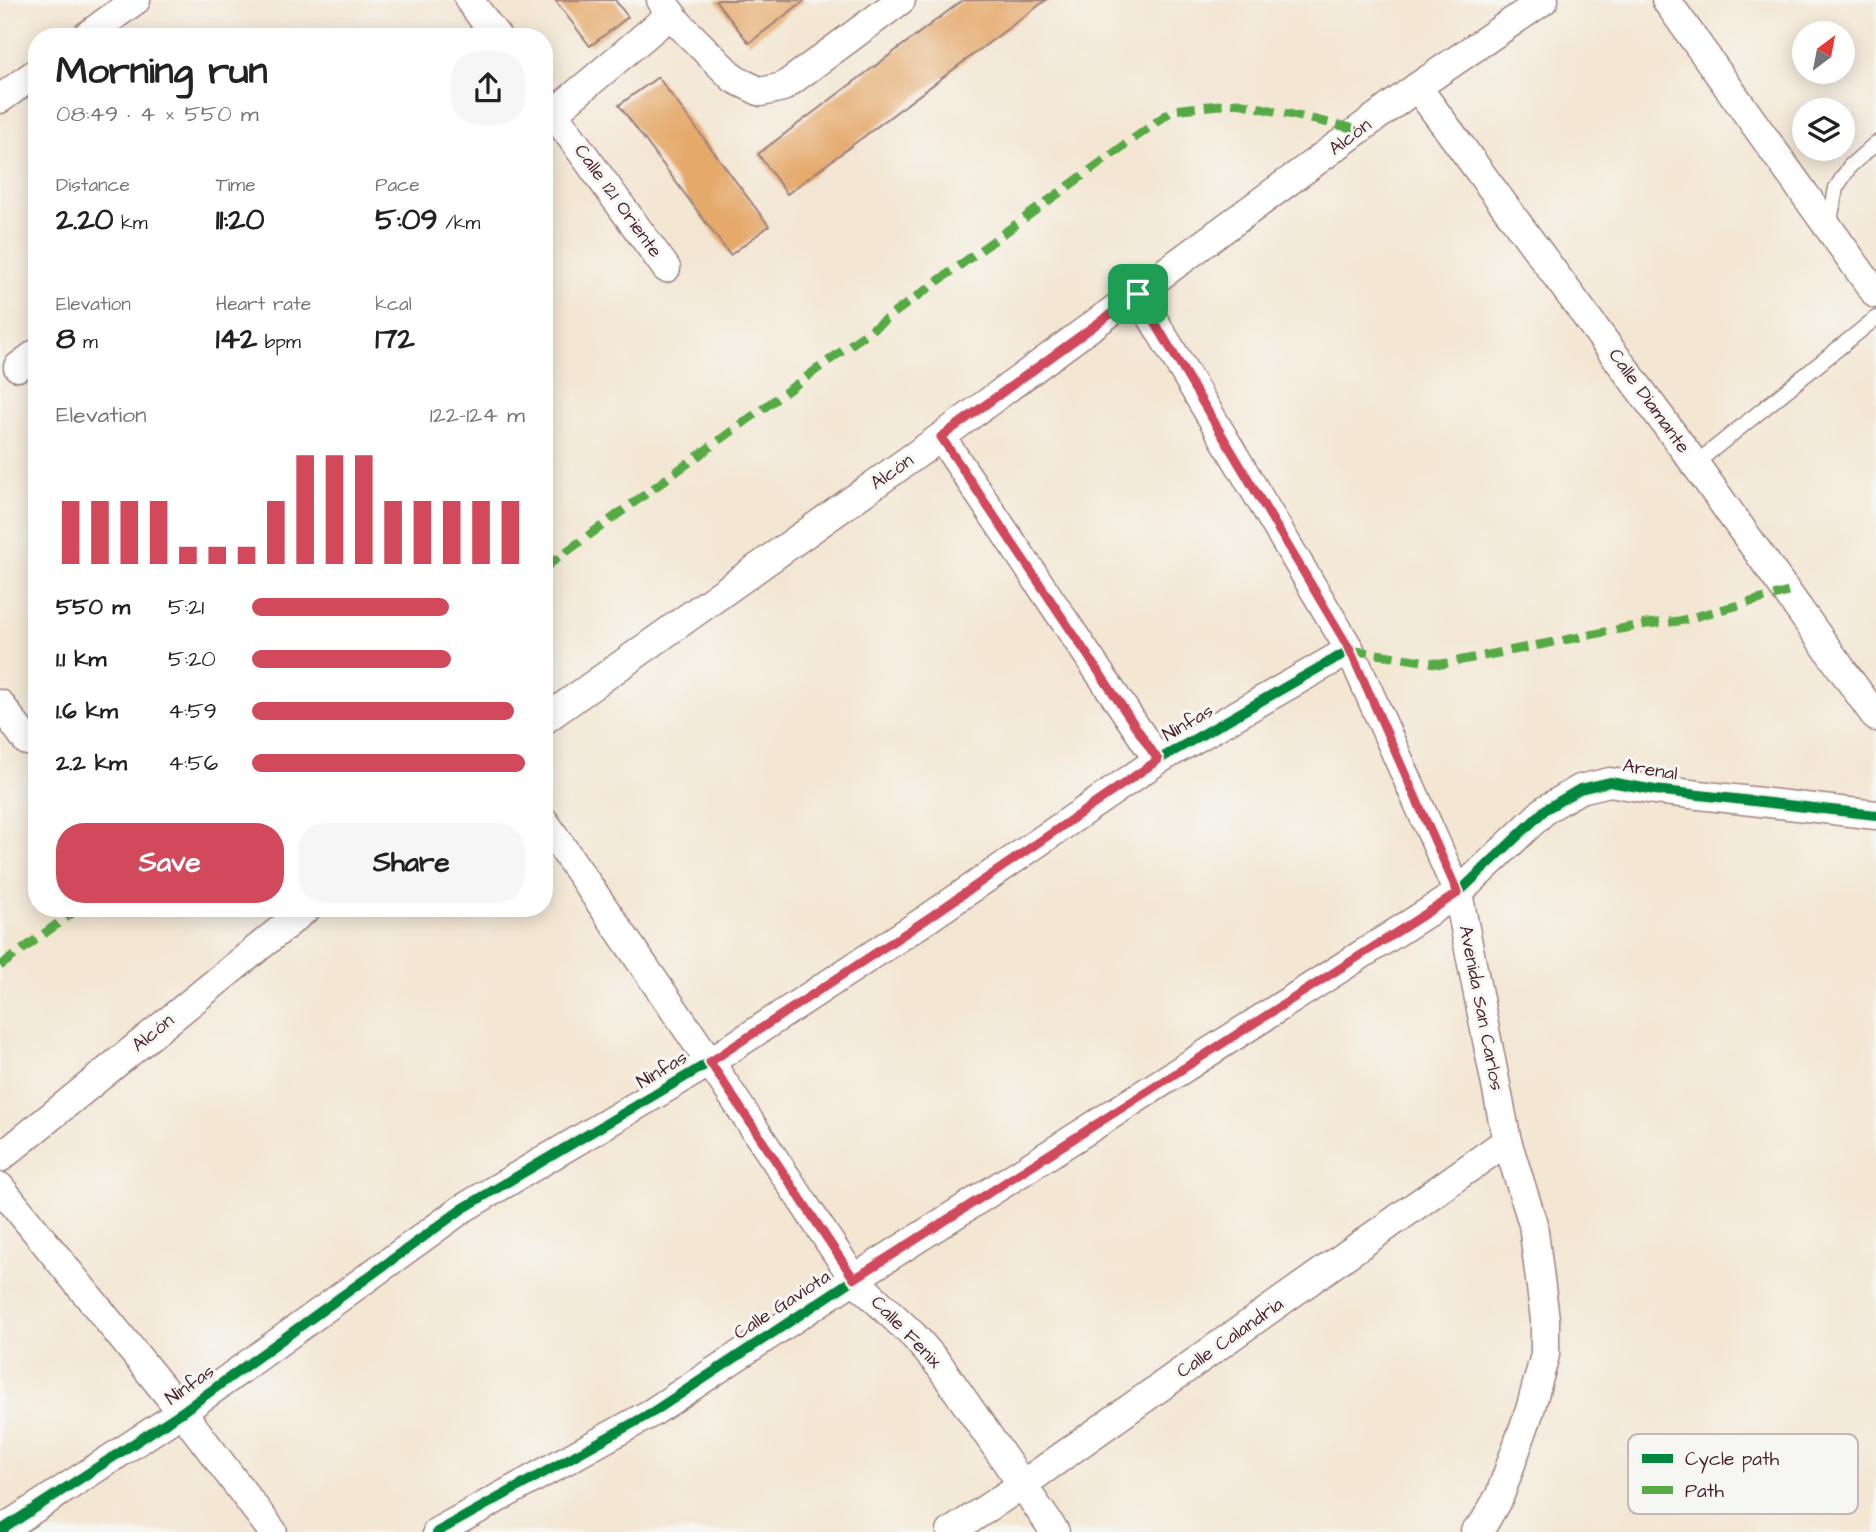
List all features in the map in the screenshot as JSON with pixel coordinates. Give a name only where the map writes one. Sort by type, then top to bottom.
[{"type":"street","points":[[97,28],[135,0]]},
{"type":"street","points":[[469,0],[490,28]]},
{"type":"street","points":[[553,108],[666,7],[679,24],[734,79],[761,92],[783,87],[901,0]]},
{"type":"street","name":"Alcón","points":[[553,714],[941,437],[1418,87],[1544,0]]},
{"type":"street","points":[[1665,0],[1876,294]]},
{"type":"street","points":[[0,99],[28,79]]},
{"type":"street","name":"Calle Diamante","points":[[1418,87],[1695,464],[1876,717]]},
{"type":"street","name":"Calle 121 Oriente","points":[[553,119],[666,268]]},
{"type":"street","name":"Avenida San Carlos","points":[[1138,294],[1350,650],[1458,893],[1507,1141],[1533,1224],[1545,1318],[1545,1355],[1530,1410],[1500,1495],[1484,1523],[1475,1532]]},
{"type":"street","points":[[941,437],[1158,760]]},
{"type":"street","name":"Ninfas","points":[[0,1531],[182,1412],[462,1209],[710,1062],[927,919],[1158,760],[1350,650]]},
{"type":"street","points":[[0,704],[27,741]]},
{"type":"street","name":"Arenal","points":[[1458,893],[1546,808],[1580,789],[1610,782],[1654,790],[1876,815]]},
{"type":"street","name":"Calle Fenix","points":[[553,834],[710,1062],[854,1279],[914,1336],[940,1366],[1055,1532]]},
{"type":"street","name":"Calle Gaviota","points":[[437,1532],[653,1412],[854,1279],[1458,893]]},
{"type":"street","name":"Alcón","points":[[0,1158],[296,917]]},
{"type":"street","name":"Calle Calandria","points":[[951,1532],[1022,1485],[1507,1141]]},
{"type":"street","points":[[0,1187],[182,1412],[273,1532]]},
{"type":"lane","points":[[1829,228],[1836,188],[1850,166],[1876,143]]},
{"type":"lane","points":[[1695,464],[1876,318]]},
{"type":"building","points":[[555,0],[615,0],[628,17],[590,46]]},
{"type":"building","points":[[805,0],[749,43],[716,1]]},
{"type":"building","points":[[963,0],[1046,0],[787,194],[758,154]]},
{"type":"building","points":[[658,77],[769,226],[730,255],[619,105]]},
{"type":"marked path","points":[[553,561],[1173,110],[1238,103],[1361,130]]},
{"type":"marked path","points":[[1350,650],[1442,664],[1646,624],[1679,621],[1788,592]]},
{"type":"marked path","points":[[0,966],[67,917]]},
{"type":"cycle path","points":[[0,1531],[182,1412],[462,1209],[710,1062],[927,919],[1158,760],[1350,650]]},
{"type":"cycle path","points":[[437,1532],[653,1412],[854,1279],[1458,893],[1546,809],[1580,789],[1610,782],[1655,790],[1876,815]]},
{"type":"route","points":[[1138,294],[1350,650],[1458,893],[854,1279],[710,1062],[927,919],[1158,760],[941,437],[1138,294]]}]
